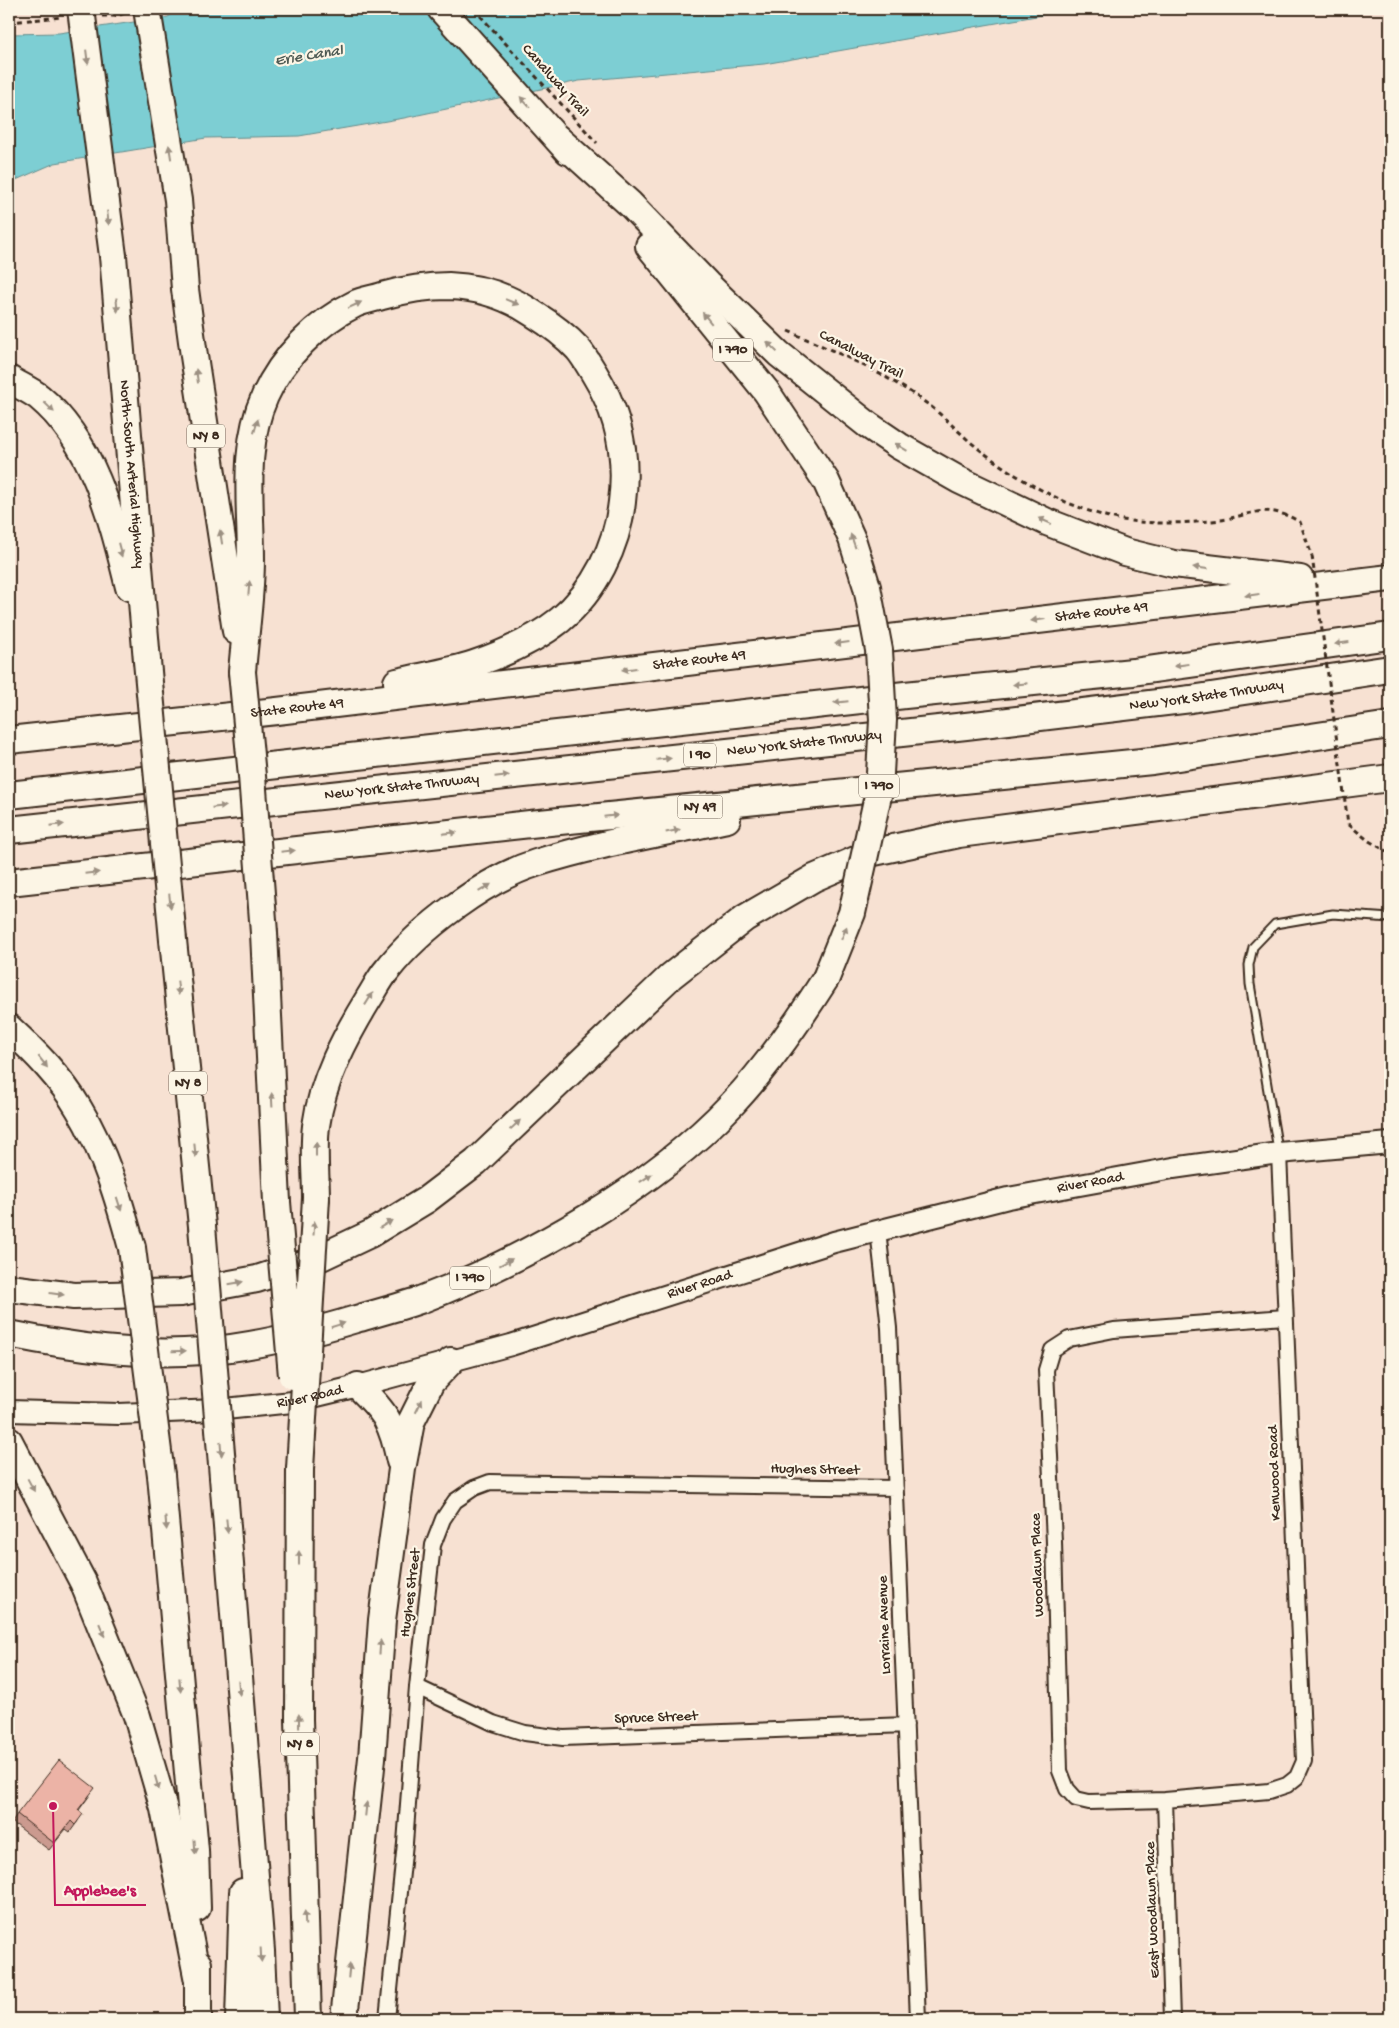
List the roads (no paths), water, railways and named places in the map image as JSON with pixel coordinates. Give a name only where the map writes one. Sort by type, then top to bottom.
[{"type":"highway","name":"North-South Arterial Highway","points":[[81,9],[113,256],[147,661],[202,1226],[248,1802]]},
{"type":"highway","name":"NY 8","points":[[148,9],[178,200],[191,337],[242,672],[252,776],[264,932],[277,1202],[300,1468],[299,1720],[308,2019]]},
{"type":"highway","name":"I 790","points":[[9,1334],[47,1342],[120,1352],[202,1351],[269,1343],[419,1300],[490,1270],[578,1224],[660,1168],[693,1142],[732,1104],[772,1057],[800,1019],[826,978],[852,913],[878,791],[883,720],[879,650],[867,587],[852,539],[826,481],[766,391],[662,261],[557,138],[441,9]]},
{"type":"highway","points":[[557,138],[630,204],[707,284],[779,354],[868,425],[899,446],[959,480],[1047,522],[1125,552],[1174,564],[1254,575],[1353,584]]},
{"type":"highway","points":[[242,672],[251,562],[252,439],[264,397],[279,371],[299,347],[328,320],[357,303],[403,290],[448,286],[469,288],[521,305],[556,328],[580,352],[606,393],[622,437],[625,480],[619,527],[607,558],[586,592],[560,619],[522,644],[474,664],[277,711]]},
{"type":"highway","points":[[9,380],[38,396],[68,427],[94,471],[114,528],[147,661]]},
{"type":"highway","name":"State Route 49","points":[[9,740],[277,711],[1353,584],[1390,578]]},
{"type":"highway","points":[[9,795],[905,695],[1123,673],[1390,636]]},
{"type":"highway","name":"New York State Thruway","points":[[9,830],[966,726],[1191,699],[1390,669]]},
{"type":"highway","name":"NY 49","points":[[9,882],[520,825],[1152,761],[1390,725]]},
{"type":"highway","points":[[9,1288],[74,1296],[181,1293],[257,1279],[315,1260],[370,1234],[426,1200],[476,1162],[671,976],[745,918],[814,878],[874,852],[959,834],[1390,778]]},
{"type":"highway","points":[[300,1468],[316,1198],[316,1126],[328,1080],[348,1033],[387,970],[432,926],[466,899],[535,863],[595,847],[763,811],[836,793]]},
{"type":"highway","points":[[9,1028],[38,1055],[79,1108],[104,1159],[132,1248],[161,1475],[195,1850],[198,2019]]},
{"type":"highway","points":[[9,1348],[120,1352]]},
{"type":"highway","points":[[344,2019],[372,1758],[382,1620],[402,1469],[411,1422],[431,1382],[451,1362]]},
{"type":"highway","points":[[358,1386],[382,1410],[395,1436],[402,1469]]},
{"type":"highway","points":[[9,1441],[83,1582],[137,1716],[164,1809],[198,1981]]},
{"type":"highway","name":"NY 8","points":[[248,1802],[261,1951],[264,2019]]},
{"type":"highway","points":[[239,2019],[240,1944],[248,1802]]},
{"type":"main road","name":"River Road","points":[[9,1411],[118,1414],[216,1410],[292,1402],[511,1345],[834,1242],[1008,1198],[1173,1168],[1279,1153],[1390,1143]]},
{"type":"street","name":"Kenwood Road","points":[[1279,1153],[1304,1761],[1297,1776],[1287,1785]]},
{"type":"street","name":"Lorraine Avenue","points":[[878,1230],[889,1328],[918,2019]]},
{"type":"street","name":"Woodlawn Place","points":[[1285,1317],[1114,1330],[1069,1339],[1052,1350],[1046,1370],[1054,1542],[1060,1771],[1067,1789],[1076,1799],[1089,1802],[1165,1800],[1269,1791],[1287,1785]]},
{"type":"street","name":"Hughes Street","points":[[387,2019],[404,1852],[417,1688],[433,1545],[443,1519],[456,1501],[474,1488],[490,1482],[896,1488]]},
{"type":"street","name":"Spruce Street","points":[[417,1688],[493,1723],[525,1733],[562,1738],[906,1726]]},
{"type":"street","name":"East Woodlawn Place","points":[[1165,1800],[1172,2019]]},
{"type":"lane","points":[[1279,1153],[1250,984],[1249,964],[1253,947],[1275,924],[1333,914],[1390,918]]},
{"type":"water","name":"Erie Canal","points":[[180,9],[1076,9],[764,64],[579,81],[404,118],[299,136],[206,138],[55,163],[9,183],[9,34],[59,33],[168,17]]},
{"type":"place","name":"Applebee's","points":[[53,1806]]}]
